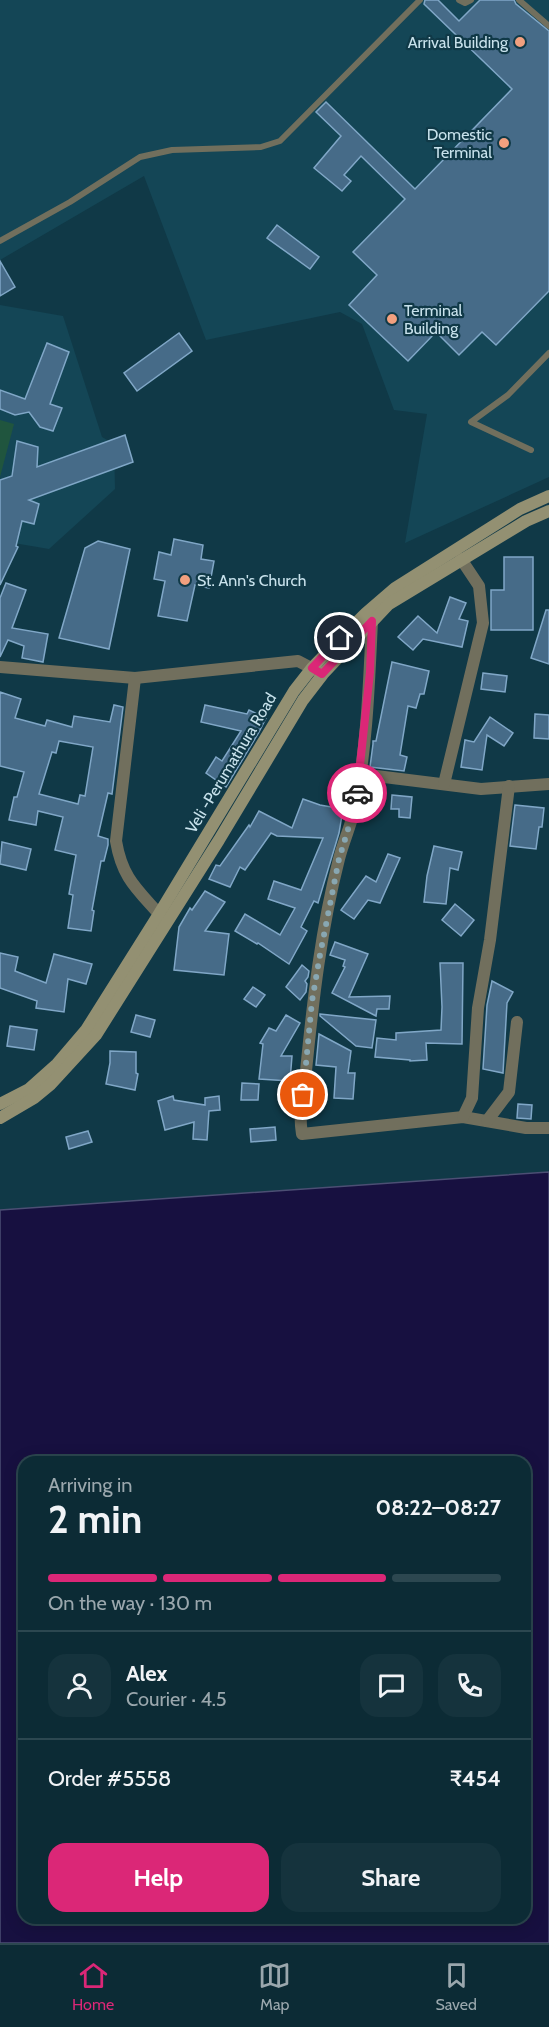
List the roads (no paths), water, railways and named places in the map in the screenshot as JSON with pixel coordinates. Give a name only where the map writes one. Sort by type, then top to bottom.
[{"type":"main road","name":"Veli -Perumathura Road","points":[[0,1104],[29,1089],[50,1071],[86,1030],[294,691],[317,671],[366,613],[395,588],[520,509],[549,496]]},
{"type":"main road","points":[[0,1118],[34,1098],[51,1084],[96,1035],[219,840],[303,700],[317,671],[389,604],[526,521],[549,512]]},
{"type":"street","points":[[444,784],[483,623],[479,586],[461,559]]},
{"type":"street","points":[[372,621],[370,672],[360,774],[353,813],[334,885],[312,1001],[306,1072],[299,1117],[302,1134],[463,1117],[526,1128],[549,1128]]},
{"type":"street","points":[[0,667],[135,678],[298,661],[317,671]]},
{"type":"street","points":[[135,678],[116,841],[119,861],[130,881],[159,914]]},
{"type":"street","points":[[360,774],[481,789],[549,783]]},
{"type":"street","points":[[463,1117],[472,1098],[478,1008],[490,940],[510,786]]},
{"type":"street","points":[[487,1121],[509,1092],[517,1022]]},
{"type":"lane","points":[[0,241],[70,202],[140,157],[172,150],[261,147],[280,141],[420,0]]},
{"type":"lane","points":[[459,0],[465,3],[471,0]]},
{"type":"lane","points":[[519,0],[549,26]]},
{"type":"lane","points":[[531,450],[471,422],[508,395],[549,353]]},
{"type":"place","name":"Arrival Building","points":[[520,42]]},
{"type":"place","name":"Domestic Terminal","points":[[504,143]]},
{"type":"place","name":"Terminal Building","points":[[392,319]]},
{"type":"place","name":"St. Ann's Church","points":[[185,580]]}]
